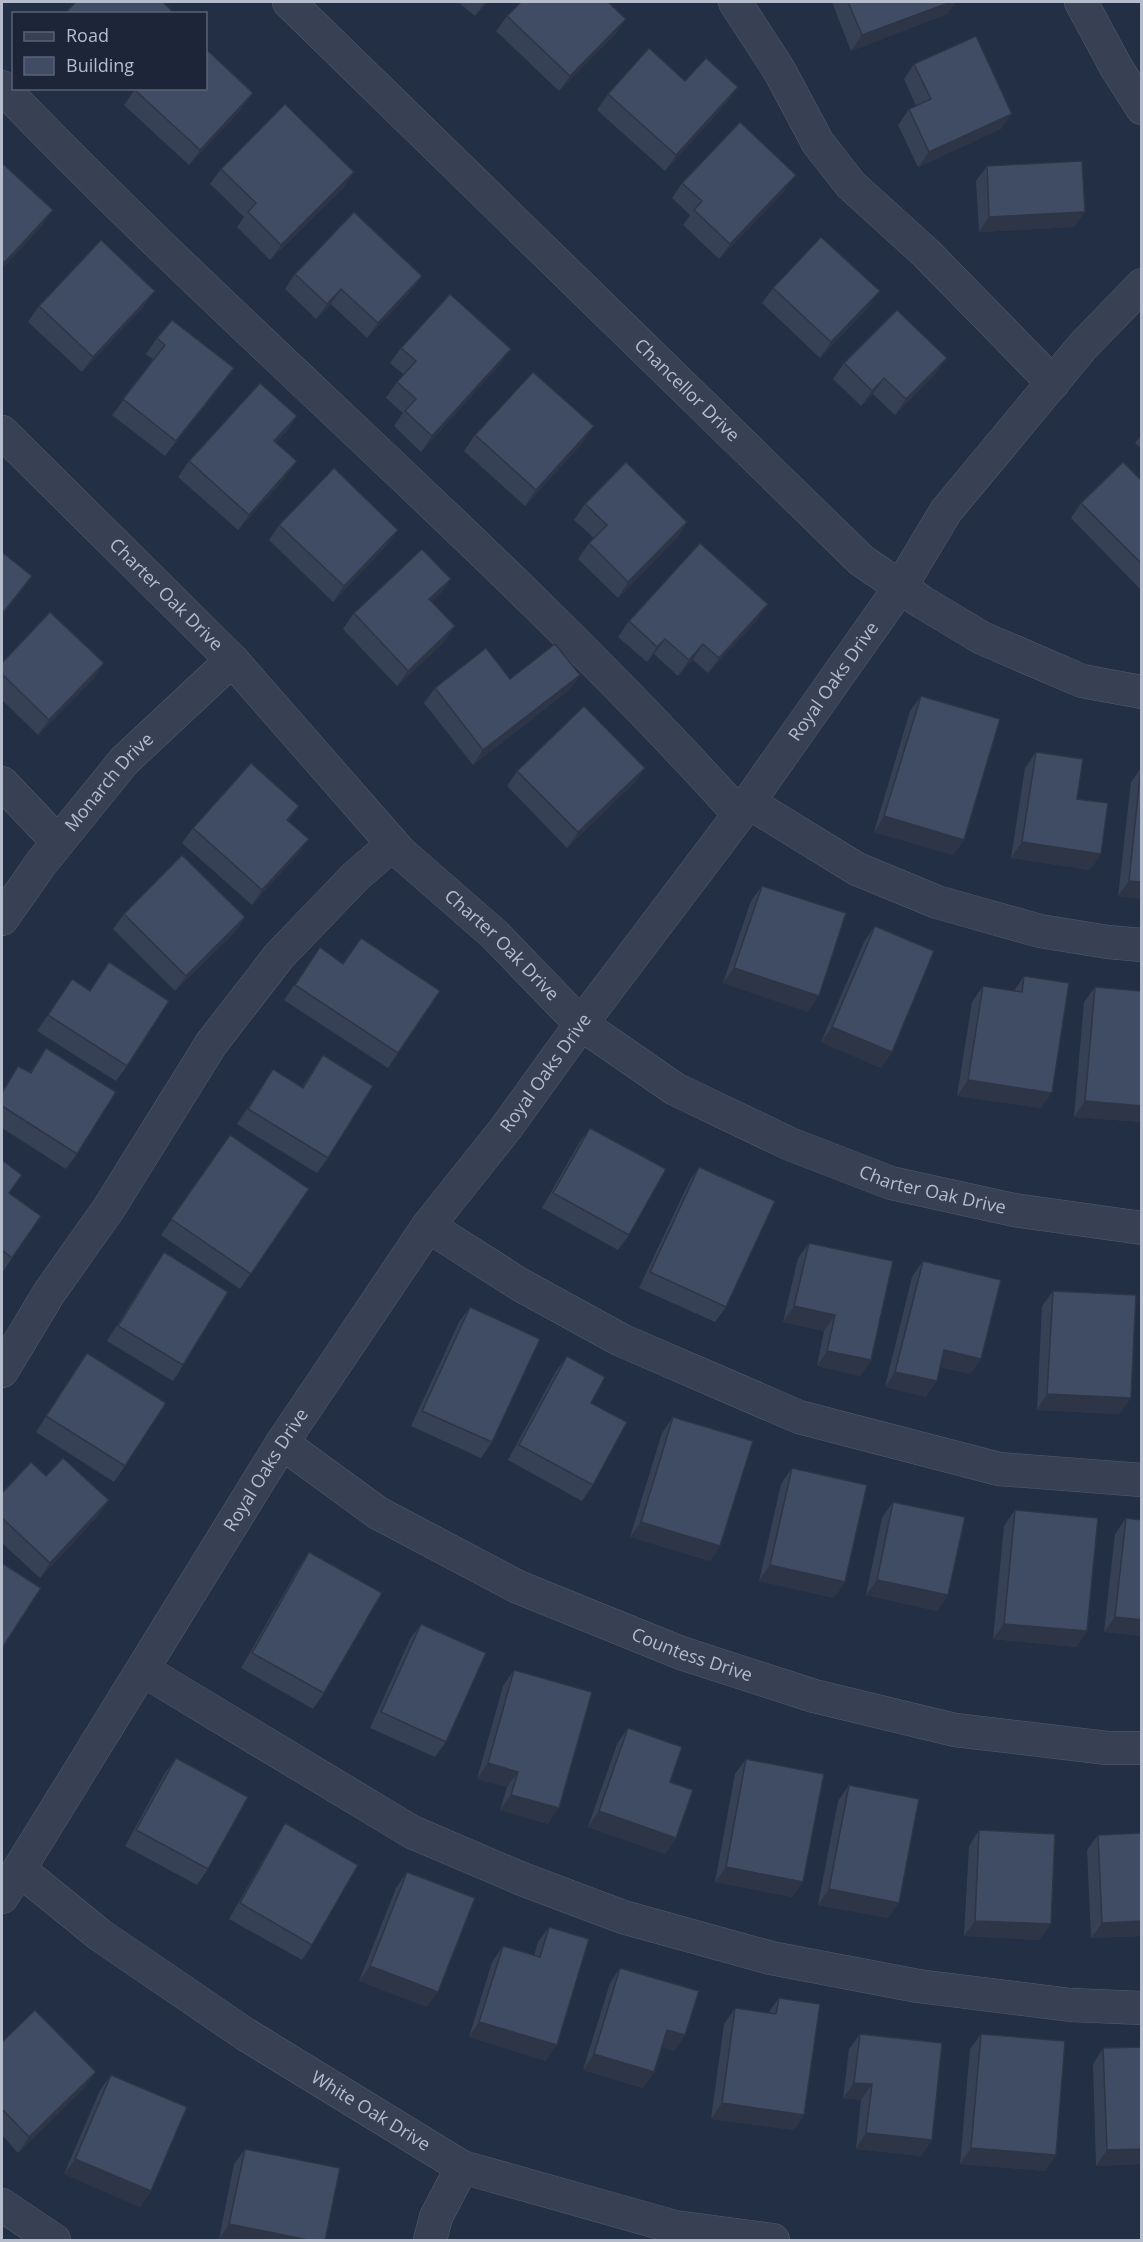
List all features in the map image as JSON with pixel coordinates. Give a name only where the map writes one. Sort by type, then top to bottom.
[{"type":"street","name":"Chancellor Drive","points":[[289,2],[861,560],[922,602],[982,638],[1082,681],[1142,692]]},
{"type":"street","points":[[735,2],[779,70],[818,143],[851,185],[926,253],[1053,383]]},
{"type":"street","points":[[1081,2],[1116,67],[1142,108]]},
{"type":"street","points":[[2,87],[48,135],[744,808],[857,868],[937,902],[1040,932],[1142,945]]},
{"type":"street","name":"Royal Oaks Drive","points":[[2,1897],[282,1443],[428,1226],[506,1128],[581,1024],[744,808],[901,586],[946,511],[1083,346],[1142,285]]},
{"type":"street","name":"Charter Oak Drive","points":[[2,432],[232,660],[393,844],[494,934],[581,1024],[675,1089],[790,1144],[891,1182],[1014,1210],[1142,1228]]},
{"type":"street","name":"Monarch Drive","points":[[2,919],[58,842],[124,761],[232,660]]},
{"type":"street","points":[[2,783],[58,842]]},
{"type":"street","points":[[2,1371],[49,1293],[109,1208],[211,1044],[279,956],[356,876],[393,844]]},
{"type":"street","points":[[428,1226],[519,1284],[621,1340],[799,1417],[999,1469],[1142,1480]]},
{"type":"street","name":"Countess Drive","points":[[282,1443],[378,1512],[518,1587],[681,1653],[814,1696],[955,1730],[1107,1748],[1142,1748]]},
{"type":"street","points":[[143,1670],[412,1832],[522,1879],[623,1917],[771,1958],[918,1986],[1071,2005],[1142,2008]]},
{"type":"street","name":"White Oak Drive","points":[[20,1870],[100,1935],[245,2034],[462,2167],[674,2234],[773,2241]]},
{"type":"street","points":[[430,2241],[436,2217],[462,2167]]},
{"type":"street","points":[[2,2205],[54,2241]]},
{"type":"building","points":[[76,2],[163,2],[172,11],[171,12],[66,12]]},
{"type":"building","points":[[521,2],[608,2],[626,19],[570,76],[507,16]]},
{"type":"building","points":[[848,2],[951,2],[862,35]]},
{"type":"building","points":[[976,36],[1012,114],[929,152],[909,109],[931,99],[914,64]]},
{"type":"building","points":[[649,48],[685,81],[706,58],[738,87],[676,155],[608,94]]},
{"type":"building","points":[[207,50],[253,93],[200,150],[135,90],[207,90]]},
{"type":"building","points":[[285,104],[354,172],[281,245],[248,212],[256,203],[221,169]]},
{"type":"building","points":[[740,122],[796,175],[730,244],[694,210],[702,201],[682,183]]},
{"type":"building","points":[[1082,161],[1085,212],[989,217],[987,166]]},
{"type":"building","points":[[3,164],[53,210],[4,263],[2,260]]},
{"type":"building","points":[[354,212],[422,276],[378,323],[341,289],[327,304],[295,274]]},
{"type":"building","points":[[821,237],[880,291],[831,342],[773,288]]},
{"type":"building","points":[[101,240],[155,291],[93,357],[39,306]]},
{"type":"building","points":[[450,294],[511,349],[432,436],[405,411],[416,399],[397,382],[416,361],[401,348]]},
{"type":"building","points":[[897,310],[947,358],[906,399],[884,378],[872,391],[844,363]]},
{"type":"building","points":[[172,320],[234,368],[176,441],[123,399],[165,345],[157,338]]},
{"type":"building","points":[[533,372],[594,426],[536,490],[475,435]]},
{"type":"building","points":[[260,383],[297,416],[274,441],[297,461],[249,515],[189,461]]},
{"type":"building","points":[[626,462],[687,522],[628,582],[589,543],[607,525],[585,504]]},
{"type":"building","points":[[1123,462],[1142,481],[1142,564],[1081,503]]},
{"type":"building","points":[[334,468],[398,530],[344,586],[279,525]]},
{"type":"building","points":[[700,543],[768,604],[719,658],[703,644],[689,660],[665,639],[657,647],[629,621]]},
{"type":"building","points":[[422,549],[451,579],[429,599],[455,626],[408,671],[354,613]]},
{"type":"building","points":[[2,552],[32,576],[2,614]]},
{"type":"building","points":[[50,612],[104,663],[49,720],[2,674],[2,663]]},
{"type":"building","points":[[555,644],[580,675],[483,750],[435,688],[486,648],[510,679]]},
{"type":"building","points":[[921,696],[1000,719],[964,840],[884,816]]},
{"type":"building","points":[[584,706],[645,768],[578,832],[517,771]]},
{"type":"building","points":[[1036,752],[1083,759],[1077,799],[1108,803],[1101,854],[1022,842]]},
{"type":"building","points":[[251,763],[299,806],[287,820],[309,839],[262,890],[193,828]]},
{"type":"building","points":[[1142,767],[1142,882],[1129,881]]},
{"type":"building","points":[[182,855],[245,917],[186,976],[124,914]]},
{"type":"building","points":[[762,886],[846,913],[819,996],[734,968]]},
{"type":"building","points":[[875,926],[934,951],[892,1052],[832,1027]]},
{"type":"building","points":[[361,938],[440,991],[398,1053],[295,985],[320,947],[343,964]]},
{"type":"building","points":[[109,962],[169,1001],[127,1066],[48,1015],[72,979],[90,991]]},
{"type":"building","points":[[1024,976],[1069,983],[1052,1093],[968,1080],[983,986],[1022,992]]},
{"type":"building","points":[[1095,987],[1142,991],[1142,1106],[1085,1101]]},
{"type":"building","points":[[46,1048],[116,1092],[77,1154],[2,1106],[2,1093],[18,1066],[31,1073]]},
{"type":"building","points":[[323,1055],[373,1086],[328,1158],[248,1109],[273,1069],[303,1088]]},
{"type":"building","points":[[590,1128],[666,1169],[629,1235],[553,1193]]},
{"type":"building","points":[[230,1135],[309,1189],[251,1274],[171,1219]]},
{"type":"building","points":[[2,1160],[22,1175],[9,1193],[41,1216],[12,1258],[2,1250]]},
{"type":"building","points":[[699,1167],[775,1201],[726,1307],[650,1272]]},
{"type":"building","points":[[809,1243],[893,1261],[871,1360],[827,1351],[835,1315],[794,1306]]},
{"type":"building","points":[[164,1252],[228,1292],[183,1365],[118,1326]]},
{"type":"building","points":[[923,1261],[1001,1280],[981,1359],[944,1350],[937,1381],[895,1372]]},
{"type":"building","points":[[1053,1291],[1136,1295],[1131,1398],[1047,1394]]},
{"type":"building","points":[[470,1307],[540,1339],[492,1442],[422,1411]]},
{"type":"building","points":[[87,1353],[166,1403],[125,1466],[46,1416]]},
{"type":"building","points":[[567,1356],[605,1377],[591,1403],[627,1422],[593,1485],[519,1445]]},
{"type":"building","points":[[673,1417],[753,1441],[720,1546],[641,1522]]},
{"type":"building","points":[[63,1458],[109,1500],[50,1563],[2,1518],[2,1493],[31,1462],[46,1476]]},
{"type":"building","points":[[792,1468],[867,1485],[845,1582],[770,1565]]},
{"type":"building","points":[[893,1502],[965,1517],[948,1595],[877,1580]]},
{"type":"building","points":[[1015,1510],[1098,1518],[1087,1631],[1004,1624]]},
{"type":"building","points":[[1126,1518],[1142,1520],[1142,1620],[1115,1617]]},
{"type":"building","points":[[309,1552],[382,1593],[324,1693],[252,1653]]},
{"type":"building","points":[[2,1563],[41,1588],[2,1648]]},
{"type":"building","points":[[421,1624],[486,1653],[446,1742],[381,1712]]},
{"type":"building","points":[[514,1670],[592,1692],[559,1808],[511,1795],[518,1772],[488,1763]]},
{"type":"building","points":[[628,1728],[682,1747],[670,1782],[693,1790],[676,1838],[599,1811]]},
{"type":"building","points":[[176,1758],[248,1797],[208,1869],[136,1830]]},
{"type":"building","points":[[746,1759],[824,1774],[803,1882],[726,1867]]},
{"type":"building","points":[[849,1785],[919,1799],[899,1903],[829,1889]]},
{"type":"building","points":[[285,1823],[358,1865],[312,1945],[240,1903]]},
{"type":"building","points":[[979,1830],[1055,1834],[1051,1924],[975,1921]]},
{"type":"building","points":[[1142,1833],[1142,1921],[1102,1923],[1098,1835]]},
{"type":"building","points":[[407,1872],[475,1898],[438,1992],[370,1966]]},
{"type":"building","points":[[549,1927],[589,1939],[557,2045],[479,2022],[503,1946],[540,1957]]},
{"type":"building","points":[[620,1968],[699,1991],[685,2035],[667,2030],[654,2072],[594,2054]]},
{"type":"building","points":[[779,1998],[820,2004],[804,2115],[722,2103],[735,2008],[776,2014]]},
{"type":"building","points":[[35,2010],[96,2072],[29,2137],[2,2109],[2,2042]]},
{"type":"building","points":[[860,2034],[942,2043],[932,2140],[866,2133],[872,2084],[854,2083]]},
{"type":"building","points":[[981,2034],[1065,2041],[1056,2155],[971,2148]]},
{"type":"building","points":[[1142,2047],[1142,2149],[1107,2150],[1103,2048]]},
{"type":"building","points":[[111,2075],[187,2107],[151,2191],[75,2159]]},
{"type":"building","points":[[245,2149],[340,2168],[325,2241],[313,2241],[229,2224]]}]
